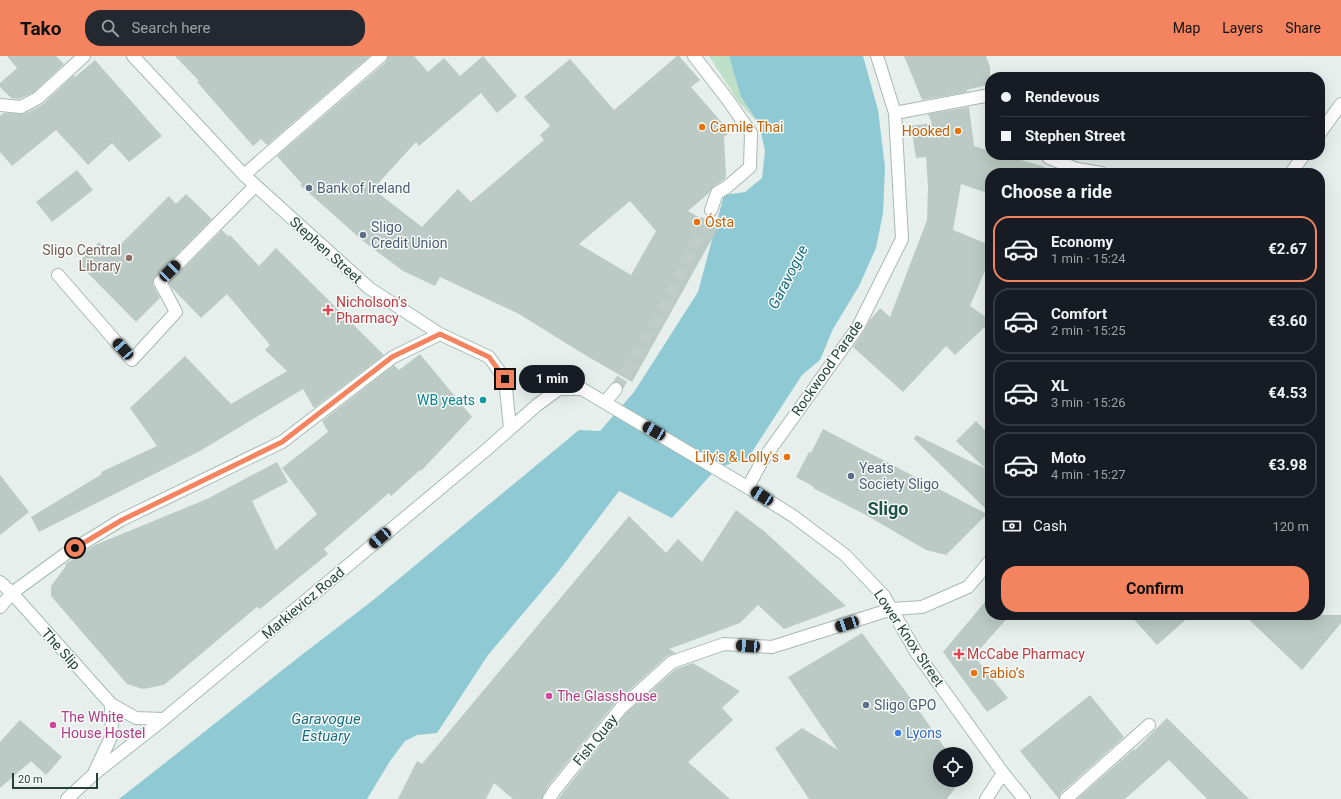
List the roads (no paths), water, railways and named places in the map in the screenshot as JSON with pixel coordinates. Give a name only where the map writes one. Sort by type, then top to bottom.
[{"type":"street","points":[[0,105],[21,107],[38,98],[84,56]]},
{"type":"street","name":"Stephen Street","points":[[133,56],[255,186],[369,288],[440,334],[489,357],[505,379],[510,428]]},
{"type":"street","points":[[244,175],[381,56]]},
{"type":"street","points":[[694,56],[751,133],[750,167],[717,193],[711,210]]},
{"type":"street","name":"Rockwood Parade","points":[[743,484],[762,461],[858,327],[902,239],[895,113],[877,56]]},
{"type":"street","points":[[895,113],[985,96]]},
{"type":"street","points":[[1325,126],[1341,104]]},
{"type":"street","points":[[1054,160],[1074,168]]},
{"type":"street","points":[[58,275],[132,360],[176,312],[160,282],[255,186]]},
{"type":"street","points":[[0,607],[12,594],[64,555],[122,520],[282,442],[392,357],[440,334]]},
{"type":"street","name":"Markievicz Road","points":[[68,799],[94,774],[164,719],[480,455],[537,405],[559,389],[582,389],[605,402]]},
{"type":"street","points":[[605,402],[616,390]]},
{"type":"street","name":"Lower Knox Street","points":[[605,402],[743,484],[793,516],[842,552],[884,596],[916,652],[1024,799]]},
{"type":"street","name":"Fish Quay","points":[[549,799],[621,708],[672,662],[724,644],[772,647],[892,609],[922,607],[968,587],[985,567]]},
{"type":"street","name":"The Slip","points":[[0,582],[111,704],[136,718],[164,719]]},
{"type":"street","points":[[94,774],[112,735],[111,704]]},
{"type":"street","points":[[1066,799],[1149,725]]},
{"type":"street","points":[[986,799],[1003,772]]},
{"type":"water","points":[[729,56],[863,56],[878,110],[885,167],[883,213],[876,248],[859,286],[833,329],[820,360],[802,375],[748,458],[717,468],[672,518],[619,491],[558,572],[488,655],[437,733],[417,735],[405,741],[390,761],[367,799],[119,799],[372,601],[579,430],[600,431],[634,392],[698,292],[724,195],[745,192],[762,178],[765,151],[759,124],[741,97]]},
{"type":"tunnel","points":[[616,389],[664,307],[711,210]]},
{"type":"place","name":"Camile Thai","points":[[702,127]]},
{"type":"place","name":"Hooked","points":[[958,131]]},
{"type":"place","name":"Bank of Ireland","points":[[309,188]]},
{"type":"place","name":"Ósta","points":[[697,222]]},
{"type":"place","name":"Sligo Credit Union","points":[[363,235]]},
{"type":"place","name":"Sligo Central Library","points":[[129,258]]},
{"type":"place","name":"Nicholson's Pharmacy","points":[[328,310]]},
{"type":"place","name":"WB yeats","points":[[483,400]]},
{"type":"place","name":"Lily's & Lolly's","points":[[787,457]]},
{"type":"place","name":"Yeats Society Sligo","points":[[851,476]]},
{"type":"place","name":"McCabe Pharmacy","points":[[959,654]]},
{"type":"place","name":"Fabio’s","points":[[974,673]]},
{"type":"place","name":"The Glasshouse","points":[[549,696]]},
{"type":"place","name":"Sligo GPO","points":[[866,705]]},
{"type":"place","name":"The White House Hostel","points":[[53,725]]},
{"type":"place","name":"Lyons","points":[[898,733]]},
{"type":"district","name":"Sligo","points":[[888,509]]},
{"type":"water label","name":"Garavogue","points":[[788,277]]},
{"type":"water label","name":"Garavogue Estuary","points":[[326,728]]}]
